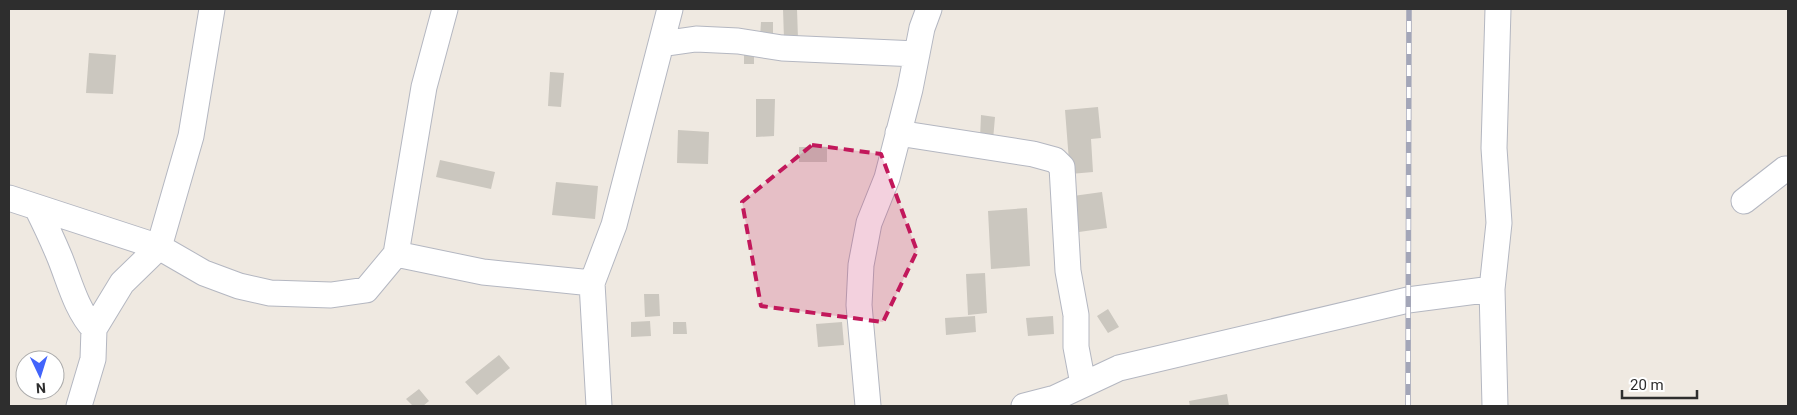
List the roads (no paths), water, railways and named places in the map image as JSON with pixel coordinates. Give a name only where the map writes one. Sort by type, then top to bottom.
[{"type":"street","points":[[79,406],[93,359],[94,329],[122,283],[159,247],[191,136],[212,9]]},
{"type":"street","points":[[9,198],[159,247],[204,273],[239,286],[279,294],[331,295],[366,290],[396,254],[424,87],[445,9]]},
{"type":"street","points":[[599,406],[592,283],[614,226],[670,9]]},
{"type":"street","points":[[868,406],[859,305],[861,265],[869,224],[887,178],[910,89],[922,28],[929,9]]},
{"type":"street","points":[[1495,406],[1492,289],[1499,223],[1494,148],[1498,9]]},
{"type":"street","points":[[661,44],[696,39],[738,41],[797,49],[917,54]]},
{"type":"street","points":[[898,133],[1033,154],[1055,160],[1062,167],[1068,270],[1076,315],[1076,347],[1083,384]]},
{"type":"street","points":[[1744,201],[1788,168]]},
{"type":"street","points":[[36,208],[60,258],[84,318],[94,329]]},
{"type":"street","points":[[396,254],[483,272],[592,283]]},
{"type":"street","points":[[1024,406],[1055,398],[1119,368],[1408,300],[1492,289]]},
{"type":"railway","points":[[1408,406],[1409,9]]}]
